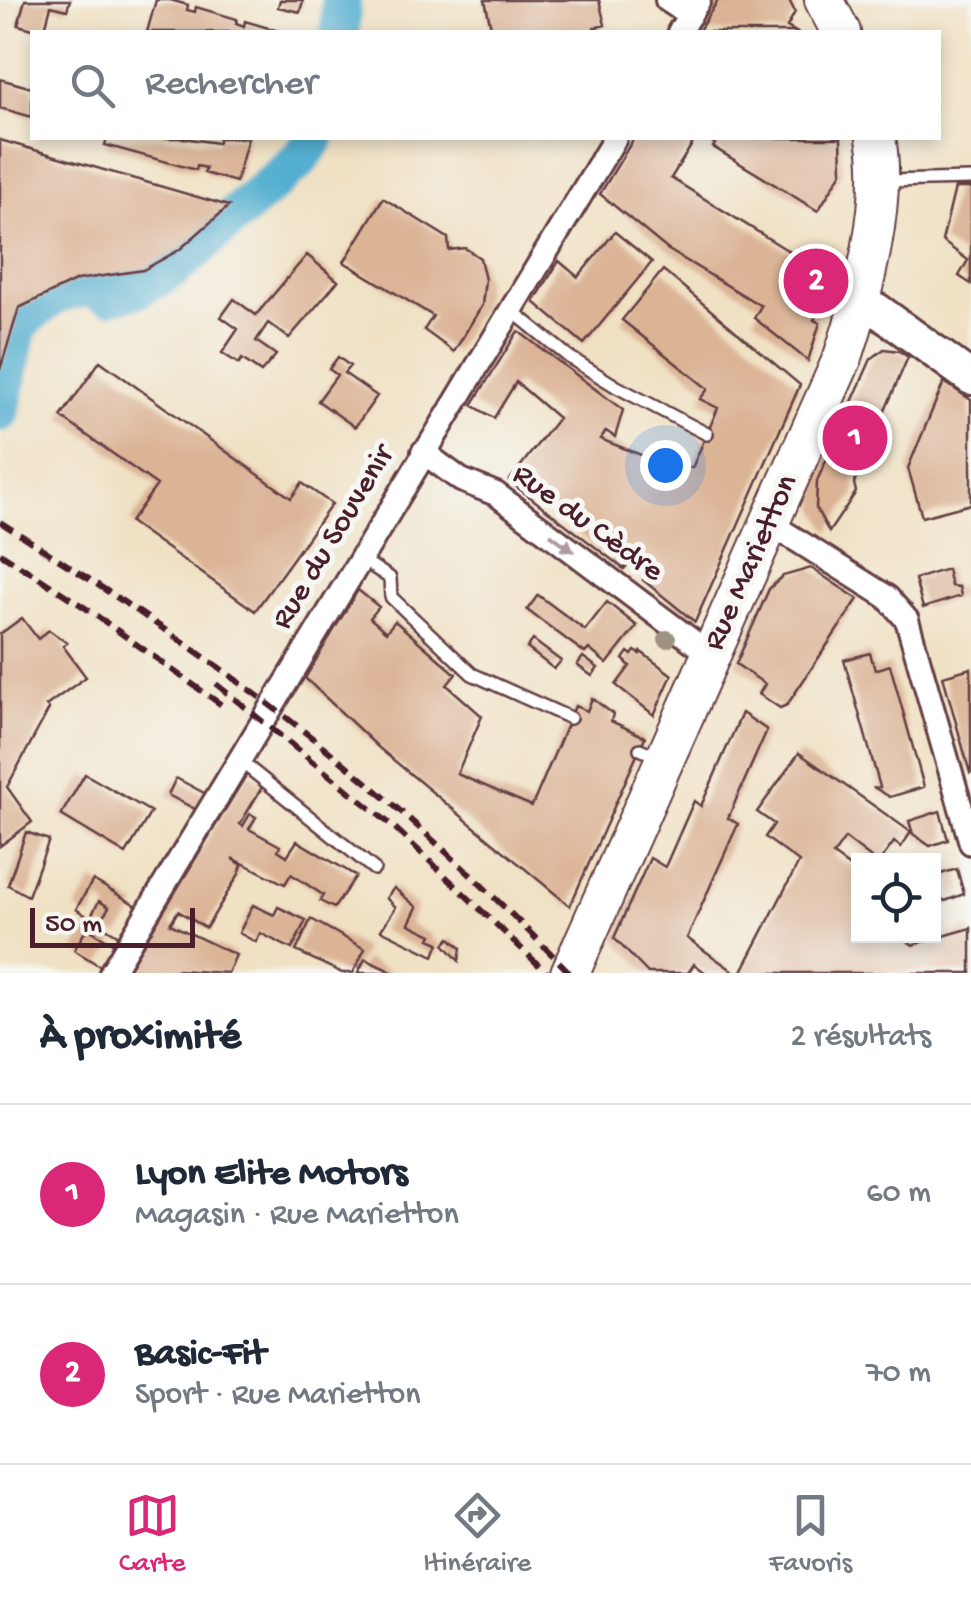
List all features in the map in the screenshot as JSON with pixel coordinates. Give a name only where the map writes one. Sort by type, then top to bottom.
[{"type":"main road","points":[[824,0],[839,30]]},
{"type":"main road","name":"Rue Marietton","points":[[570,973],[652,754],[712,651],[771,524],[784,476],[843,357],[870,247],[877,182],[876,140]]},
{"type":"street","points":[[666,0],[689,16]]},
{"type":"street","name":"Rue du Souvenir","points":[[111,973],[614,140]]},
{"type":"street","points":[[858,305],[887,316],[971,378]]},
{"type":"street","name":"Rue du Cèdre","points":[[423,452],[461,480],[496,494],[699,646],[712,651]]},
{"type":"street","points":[[771,524],[887,597],[907,620],[971,842]]},
{"type":"lane","points":[[877,182],[971,179]]},
{"type":"lane","points":[[510,309],[570,357],[617,387],[706,434]]},
{"type":"lane","points":[[361,560],[390,578],[391,597],[472,674],[570,718]]},
{"type":"lane","points":[[239,760],[374,869]]},
{"type":"building","points":[[25,0],[70,0],[67,10],[51,6],[45,30],[18,25]]},
{"type":"building","points":[[156,0],[170,0],[188,5],[187,10],[195,12],[196,7],[237,19],[236,23],[244,26],[245,21],[275,30],[148,30]]},
{"type":"building","points":[[280,0],[303,0],[300,12],[278,7]]},
{"type":"building","points":[[485,0],[599,0],[605,25],[594,30],[492,30]]},
{"type":"building","points":[[718,0],[789,0],[795,12],[787,27],[792,30],[699,30]]},
{"type":"building","points":[[0,79],[30,87],[30,116],[0,108]]},
{"type":"building","points":[[0,140],[229,206],[179,250],[143,270],[77,280],[19,308],[0,370]]},
{"type":"building","points":[[106,140],[247,140],[236,182],[204,173],[206,168],[197,166],[196,170],[105,145]]},
{"type":"building","points":[[633,140],[695,140],[671,178],[829,276],[823,304],[814,320],[820,323],[808,361],[754,318],[761,306],[667,249],[600,194]]},
{"type":"building","points":[[709,140],[841,140],[842,172],[818,211],[713,147],[715,144]]},
{"type":"building","points":[[955,188],[971,188],[971,284],[959,276],[968,260],[942,241]]},
{"type":"building","points":[[383,198],[448,238],[449,250],[465,248],[480,258],[485,280],[482,305],[454,352],[424,330],[433,316],[344,262]]},
{"type":"building","points":[[615,232],[652,262],[584,344],[534,302],[559,261],[578,277]]},
{"type":"building","points":[[307,255],[338,281],[289,338],[268,323],[256,341],[276,355],[261,372],[242,359],[239,364],[222,353],[238,329],[221,317],[234,299],[256,315]]},
{"type":"building","points":[[663,270],[800,385],[695,622],[643,580],[653,566],[632,559],[624,569],[509,481],[558,418],[516,382],[494,418],[472,405],[518,331],[623,410],[615,437],[606,431],[600,439],[692,468],[718,408],[700,399],[708,389],[622,320]]},
{"type":"building","points":[[884,349],[908,357],[854,483],[856,492],[829,532],[816,508],[817,481],[871,359]]},
{"type":"building","points":[[338,357],[350,366],[344,373],[377,396],[355,427],[318,401],[337,375],[329,369]]},
{"type":"building","points":[[100,361],[291,498],[302,483],[332,504],[255,611],[130,522],[157,485],[61,417]]},
{"type":"building","points":[[944,382],[971,400],[971,504],[922,517],[908,468]]},
{"type":"building","points":[[811,568],[858,599],[787,705],[780,708],[759,694],[765,684],[736,664],[769,589],[783,576]]},
{"type":"building","points":[[947,569],[951,586],[959,587],[961,596],[923,608],[915,579]]},
{"type":"building","points":[[358,590],[379,607],[370,618],[386,632],[395,621],[456,674],[447,685],[482,716],[457,774],[532,806],[575,706],[587,711],[592,698],[613,714],[611,721],[645,737],[570,906],[379,748],[305,678]]},
{"type":"building","points":[[538,595],[585,630],[607,602],[637,626],[607,664],[589,649],[585,653],[527,610]]},
{"type":"building","points":[[22,618],[38,639],[49,630],[67,643],[63,646],[86,677],[46,706],[49,709],[7,787],[32,822],[0,846],[0,634]]},
{"type":"building","points":[[533,640],[561,661],[554,669],[527,648]]},
{"type":"building","points":[[635,651],[672,675],[654,715],[616,685],[630,666],[623,659],[628,652],[632,655]]},
{"type":"building","points":[[870,653],[875,670],[890,665],[924,787],[890,797],[875,788],[880,787],[844,660]]},
{"type":"building","points":[[583,657],[598,668],[592,676],[577,665]]},
{"type":"building","points":[[971,668],[971,772],[970,773],[943,676]]},
{"type":"building","points":[[742,713],[767,730],[728,818],[738,824],[687,938],[736,973],[706,973],[694,964],[688,973],[648,973],[614,938],[650,858],[665,867],[694,801],[701,806]]},
{"type":"building","points":[[799,753],[911,832],[901,847],[894,842],[886,853],[865,853],[845,838],[833,855],[851,868],[851,943],[941,943],[941,937],[971,928],[971,973],[741,973],[799,862],[765,837],[774,824],[757,812]]},
{"type":"building","points":[[248,772],[264,784],[240,824],[243,826],[250,814],[256,817],[249,829],[280,846],[278,850],[287,856],[297,841],[356,876],[334,908],[320,901],[323,895],[291,874],[285,884],[232,858],[242,865],[239,874],[206,928],[178,911],[170,924],[236,955],[228,973],[126,973]]},
{"type":"building","points":[[85,774],[151,812],[126,854],[61,815]]},
{"type":"building","points":[[176,778],[206,794],[197,810],[168,795]]},
{"type":"building","points":[[940,811],[948,840],[930,846],[913,834],[909,821]]},
{"type":"building","points":[[26,832],[49,840],[28,896],[8,885]]},
{"type":"building","points":[[957,869],[964,894],[945,901],[941,898],[941,874]]},
{"type":"building","points":[[93,880],[137,906],[119,936],[99,924],[109,907],[99,901],[90,918],[76,909]]},
{"type":"building","points":[[394,888],[417,907],[409,924],[432,935],[430,939],[439,943],[434,956],[381,930],[396,907],[386,898]]},
{"type":"building","points":[[253,905],[274,915],[278,907],[306,920],[292,949],[260,933],[256,942],[239,933]]},
{"type":"building","points":[[311,919],[365,949],[353,973],[342,973],[296,951]]},
{"type":"building","points":[[87,928],[114,944],[100,966],[74,950]]},
{"type":"building","points":[[450,938],[461,948],[459,961],[444,944]]},
{"type":"building","points":[[365,959],[394,973],[358,973]]},
{"type":"waterway","points":[[340,30],[341,0]]},
{"type":"waterway","points":[[0,412],[17,329],[25,318],[56,294],[88,287],[108,295],[138,288],[173,269],[298,161],[314,140]]},
{"type":"railway","points":[[0,522],[171,634],[296,725],[427,835],[570,973]]},
{"type":"railway","points":[[0,553],[87,609],[223,706]]},
{"type":"railway","points":[[216,684],[395,828],[547,973]]},
{"type":"place","name":"Basic-Fit","points":[[816,281]]},
{"type":"place","name":"Lyon Elite Motors","points":[[855,438]]}]
